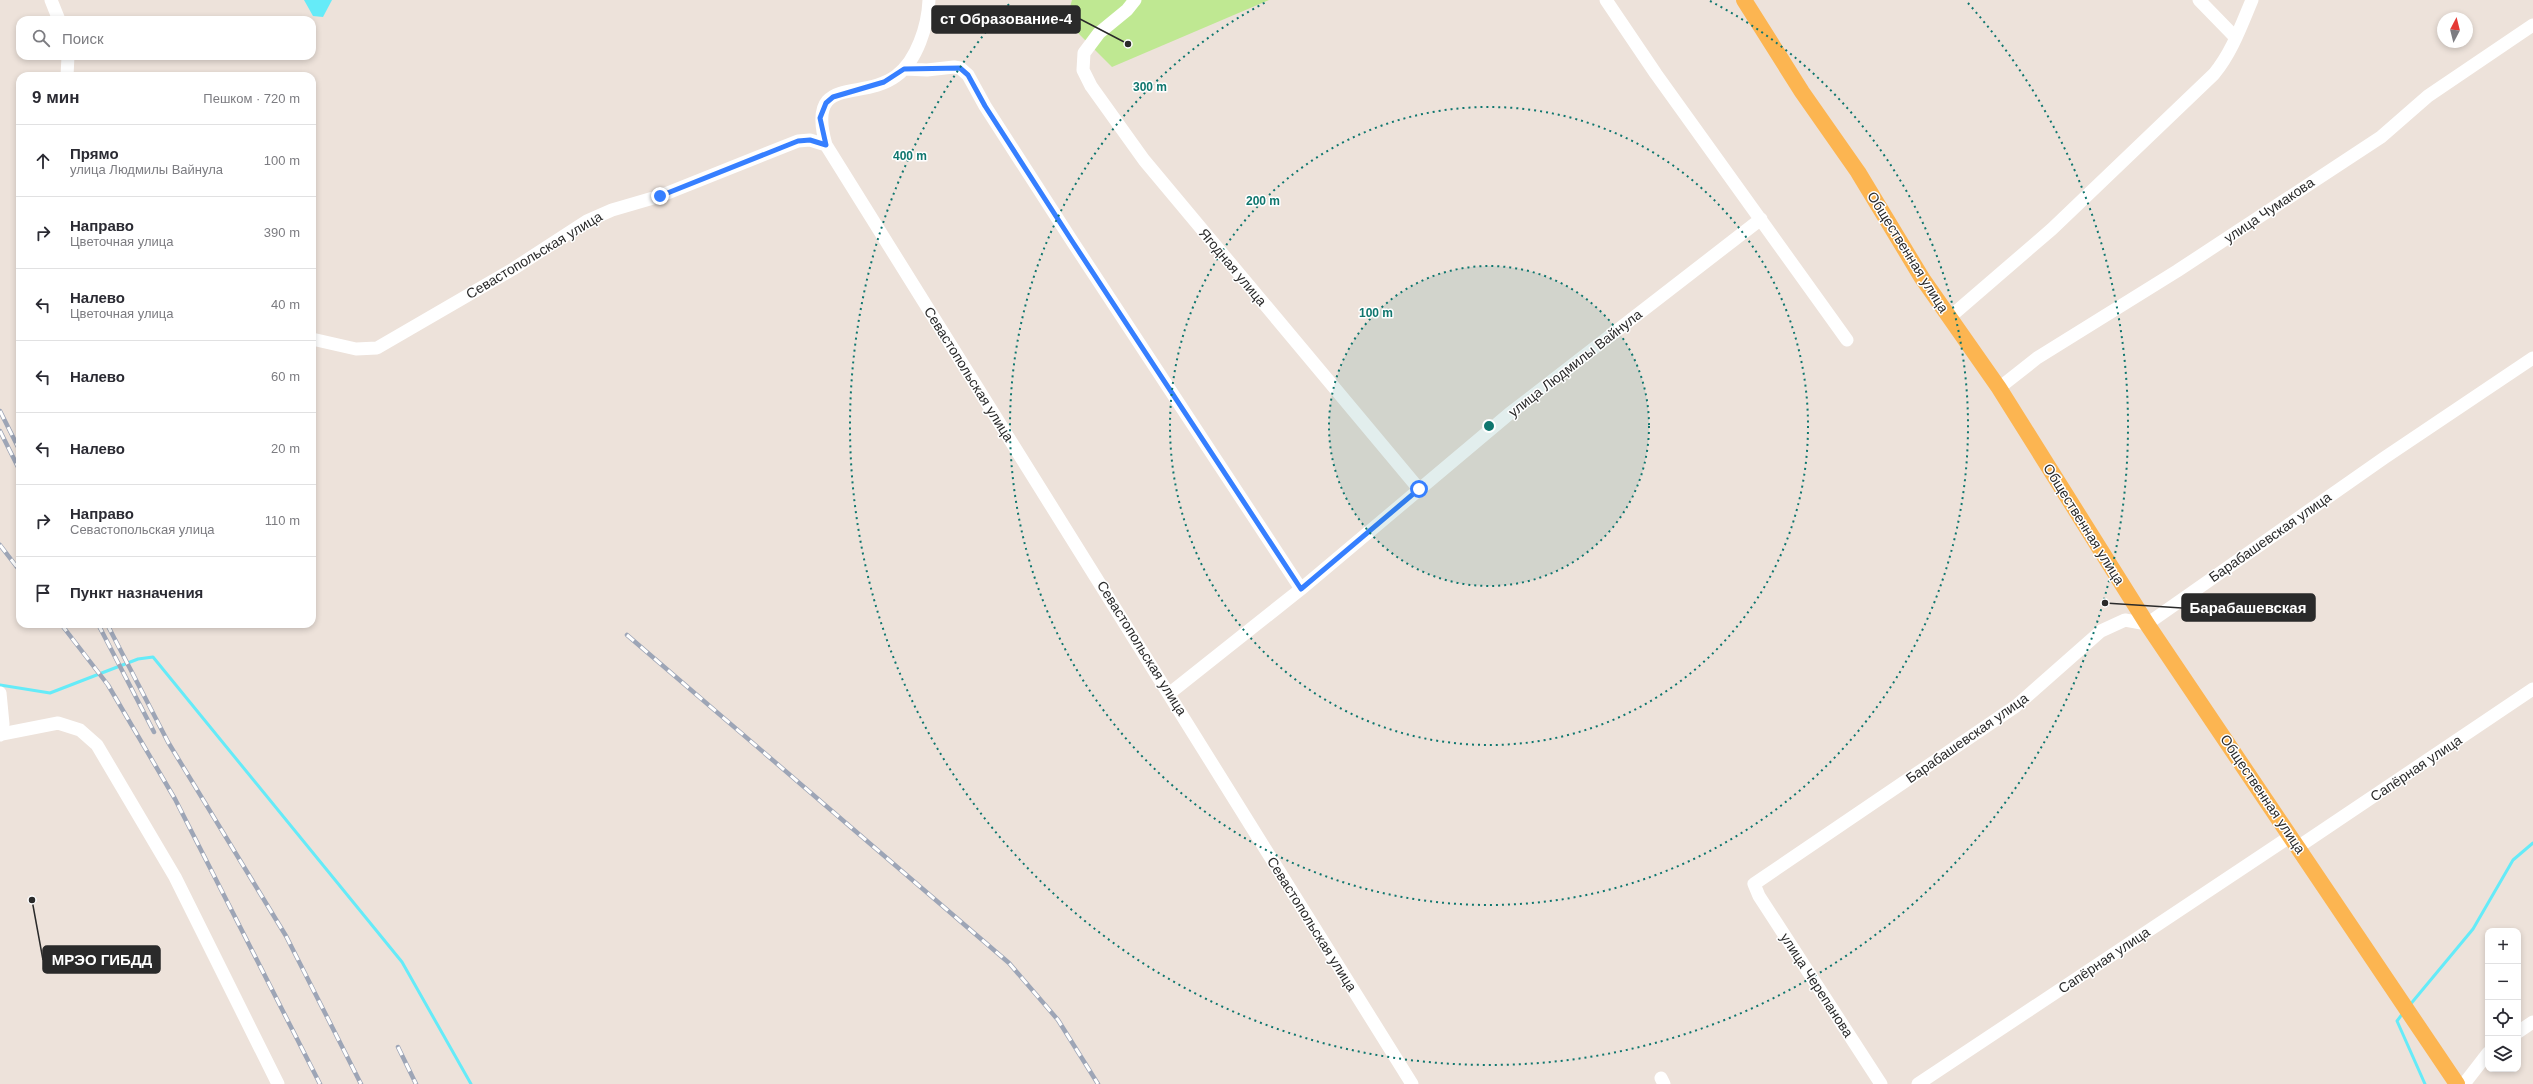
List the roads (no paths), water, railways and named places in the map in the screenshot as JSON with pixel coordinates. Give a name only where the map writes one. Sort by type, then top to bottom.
[{"type":"main road","name":"Общественная улица","points":[[1744,0],[1802,92],[1858,172],[1922,278],[1999,388],[2147,624],[2295,841],[2456,1084]]},
{"type":"street","points":[[51,0],[57,16]]},
{"type":"street","points":[[826,145],[820,118],[826,103],[833,97],[843,92],[884,82],[904,69],[919,42],[928,15],[929,0]]},
{"type":"street","name":"Ягодная улица","points":[[1135,0],[1127,10],[1099,33],[1084,53],[1083,70],[1109,113],[1177,199],[1419,489]]},
{"type":"street","points":[[1606,0],[1656,74],[1847,340]]},
{"type":"street","points":[[2199,0],[2236,38]]},
{"type":"street","points":[[1950,318],[2052,229],[2170,118],[2214,74],[2225,60],[2252,0]]},
{"type":"street","name":"улица Чумакова","points":[[1999,388],[2037,358],[2177,271],[2381,137],[2428,96],[2533,25]]},
{"type":"street","points":[[67,72],[68,60]]},
{"type":"street","points":[[904,69],[927,70],[954,67],[960,68],[968,75],[985,106],[1072,241],[1301,589]]},
{"type":"street","name":"Севастопольская улица","points":[[316,340],[356,349],[377,348],[513,268],[587,221],[612,210],[660,196],[798,141],[810,140],[826,145],[1170,693],[1412,1084]]},
{"type":"street","name":"улица Людмилы Вайнула","points":[[1170,693],[1301,589],[1509,414],[1761,219]]},
{"type":"street","name":"Барабашевская улица","points":[[1754,884],[2016,706],[2101,631],[2125,620],[2147,624],[2384,458],[2533,358]]},
{"type":"street","name":"Сапёрная улица","points":[[1918,1084],[2295,841],[2533,690]]},
{"type":"street","points":[[0,693],[3,724],[1,735],[58,723],[80,730],[97,745],[175,877],[278,1084]]},
{"type":"street","name":"улица Черепанова","points":[[1754,884],[1759,896],[1881,1084]]},
{"type":"street","points":[[2521,1030],[2533,1022]]},
{"type":"street","points":[[2464,1084],[2485,1057]]},
{"type":"water","points":[[304,0],[332,0],[323,17],[313,16]]},
{"type":"waterway","points":[[0,685],[50,693],[138,659],[153,657],[402,962],[471,1084]]},
{"type":"waterway","points":[[2409,1006],[2473,929],[2513,860],[2533,843]]},
{"type":"waterway","points":[[2403,1013],[2397,1021],[2425,1084]]},
{"type":"railway","points":[[0,411],[16,443]]},
{"type":"railway","points":[[0,431],[16,463]]},
{"type":"railway","points":[[0,545],[16,566]]},
{"type":"railway","points":[[64,628],[108,685],[175,799],[320,1084]]},
{"type":"railway","points":[[100,628],[154,732]]},
{"type":"railway","points":[[109,628],[168,742],[286,936],[361,1084]]},
{"type":"railway","points":[[627,635],[1009,963],[1058,1020],[1098,1084]]},
{"type":"railway","points":[[398,1047],[416,1084]]},
{"type":"place","name":"ст Образование-4","points":[[1128,44]]},
{"type":"place","name":"Барабашевская","points":[[2105,603]]},
{"type":"place","name":"МРЭО ГИБДД","points":[[32,900]]}]
